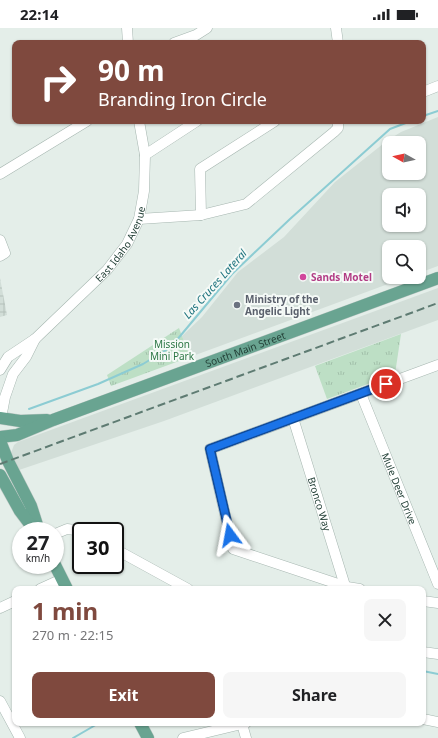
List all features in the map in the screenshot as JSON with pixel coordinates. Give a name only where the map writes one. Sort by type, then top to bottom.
[{"type":"main road","name":"South Main Street","points":[[0,437],[18,436],[53,420],[438,278]]},
{"type":"main road","name":"South Main Street","points":[[0,421],[53,420]]},
{"type":"main road","points":[[0,441],[8,461],[31,506],[36,522]]},
{"type":"main road","points":[[0,475],[20,511],[29,522]]},
{"type":"main road","points":[[60,574],[65,584]]},
{"type":"main road","points":[[142,726],[148,738]]},
{"type":"street","points":[[127,28],[128,40]]},
{"type":"street","points":[[182,40],[196,35],[207,28]]},
{"type":"street","points":[[336,28],[338,40]]},
{"type":"street","points":[[426,91],[438,86]]},
{"type":"street","points":[[0,174],[82,124]]},
{"type":"street","name":"East Idaho Avenue","points":[[0,370],[8,357],[36,339],[107,270],[127,244],[139,219],[144,191],[145,155],[140,124]]},
{"type":"street","points":[[145,155],[192,124]]},
{"type":"street","points":[[201,216],[200,170],[270,124]]},
{"type":"street","points":[[139,219],[201,216],[246,204],[334,132],[338,128],[338,124]]},
{"type":"street","points":[[0,240],[3,254]]},
{"type":"street","name":"East Idaho Avenue","points":[[0,421],[5,397],[13,374],[26,358],[36,339]]},
{"type":"street","points":[[341,586],[233,549],[210,449],[437,367]]},
{"type":"street","name":"Mule Deer Drive","points":[[360,394],[438,584]]},
{"type":"street","name":"Bronco Way","points":[[293,418],[346,586]]},
{"type":"street","points":[[124,554],[183,586]]},
{"type":"street","points":[[55,586],[65,584]]},
{"type":"street","points":[[426,601],[438,603]]},
{"type":"street","points":[[0,608],[12,602]]},
{"type":"street","points":[[426,652],[438,654]]},
{"type":"street","points":[[0,701],[12,723]]},
{"type":"street","points":[[426,720],[438,722]]},
{"type":"street","points":[[14,726],[20,738]]},
{"type":"street","points":[[183,738],[232,726]]},
{"type":"street","points":[[244,726],[246,738]]},
{"type":"shaded area","points":[[438,117],[438,266],[426,270],[426,240],[382,240],[382,284],[388,284],[190,357],[182,336],[202,317],[238,272],[284,237],[335,182],[382,145],[382,180],[426,180],[426,136],[394,136],[421,124],[426,124],[426,122]]},
{"type":"shaded area","points":[[0,278],[7,315],[0,317]]},
{"type":"shaded area","points":[[438,288],[438,320],[164,421],[19,470],[11,453],[14,445],[18,442]]},
{"type":"green space","name":"Mission Mini Park","points":[[179,328],[190,357],[111,386],[107,375]]},
{"type":"green space","points":[[401,334],[395,374],[327,399],[315,366]]},
{"type":"waterway","name":"Las Cruces Lateral","points":[[426,115],[438,111]]},
{"type":"waterway","name":"Las Cruces Lateral","points":[[29,409],[98,384],[143,364],[171,347],[232,274],[290,219],[390,129],[403,124]]},
{"type":"waterway","points":[[426,672],[438,674]]},
{"type":"waterway","points":[[73,738],[94,726]]},
{"type":"railway","points":[[0,464],[438,303]]},
{"type":"place","name":"Sands Motel","points":[[303,277]]},
{"type":"place","name":"Ministry of the Angelic Light","points":[[237,305]]},
{"type":"route","points":[[230,535],[210,449],[386,384]]}]
